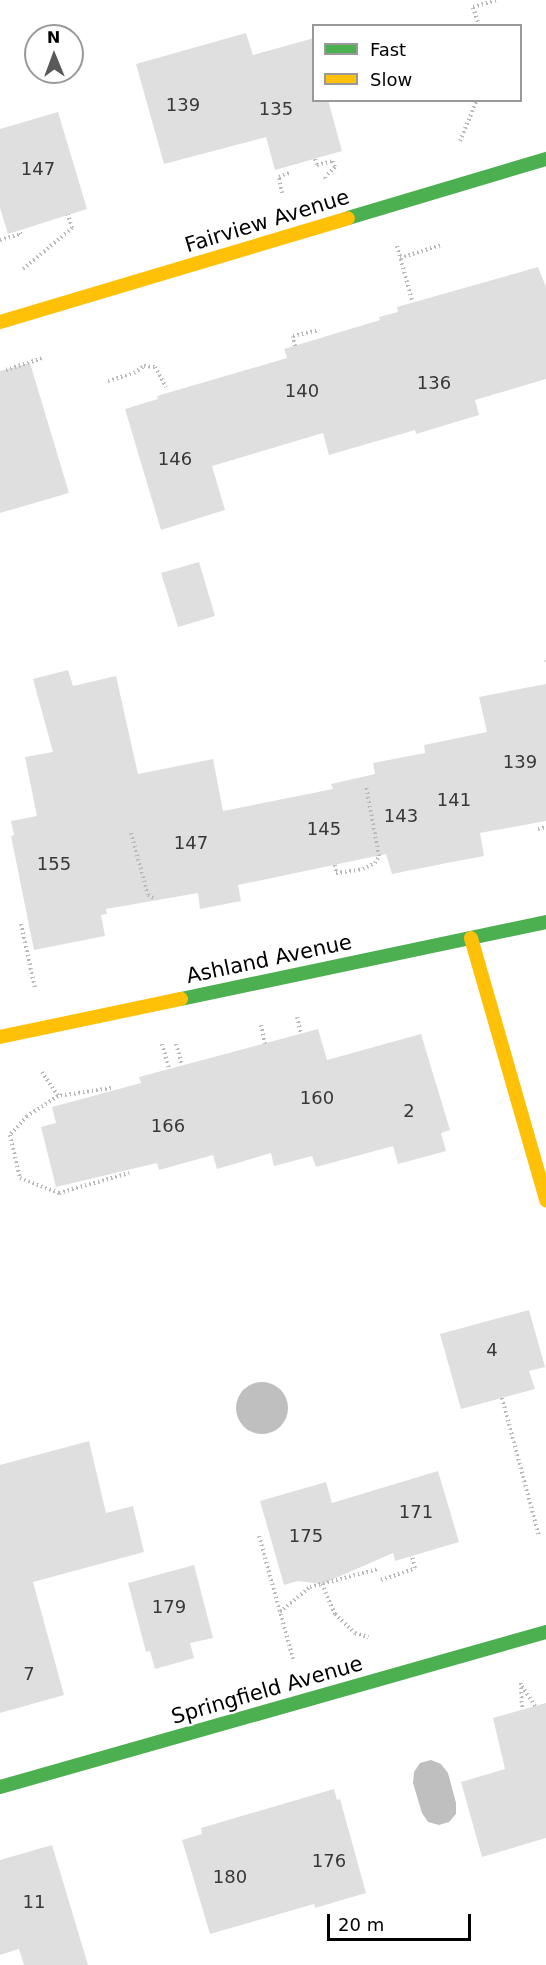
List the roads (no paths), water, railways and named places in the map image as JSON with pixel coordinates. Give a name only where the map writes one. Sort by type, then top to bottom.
[{"type":"street","name":"Fairview Avenue","points":[[0,322],[546,159]]},
{"type":"street","name":"Ashland Avenue","points":[[0,1037],[546,922]]},
{"type":"street","points":[[471,938],[546,1200]]},
{"type":"street","name":"Springfield Avenue","points":[[0,1787],[546,1632]]}]
